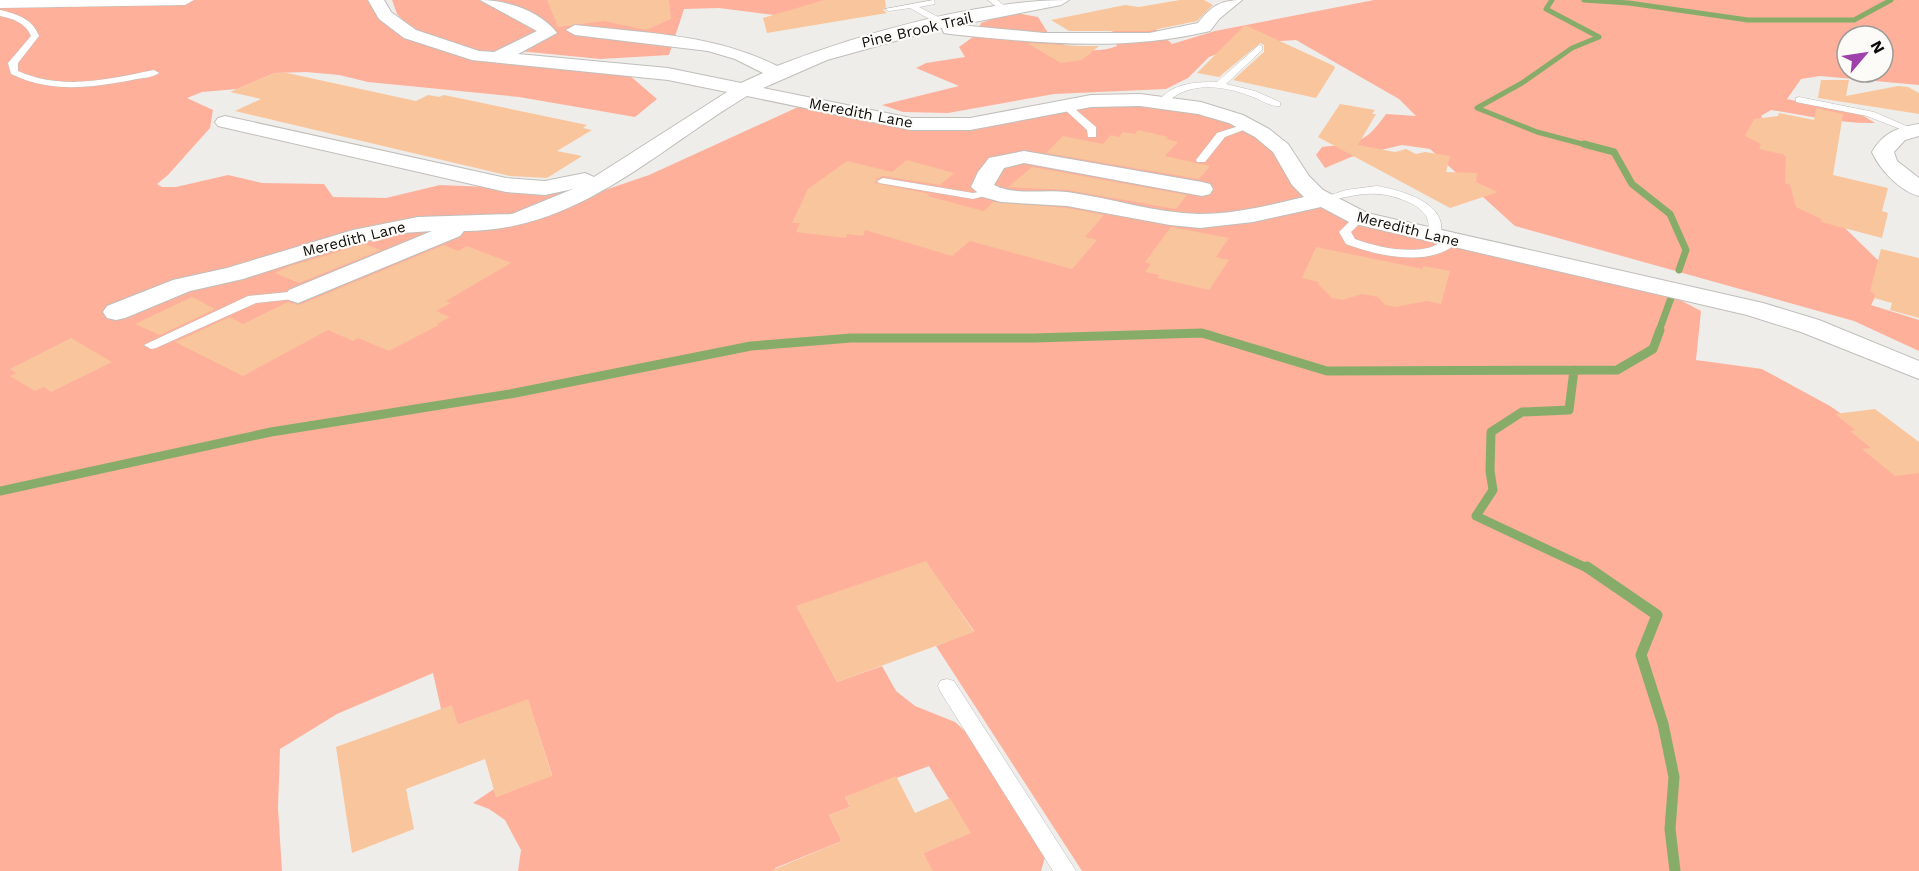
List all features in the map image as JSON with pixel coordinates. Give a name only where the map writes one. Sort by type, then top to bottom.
[{"type":"street","points":[[0,3],[185,0]]},
{"type":"street","name":"Meredith Lane","points":[[376,0],[385,15],[410,34],[449,48],[496,58],[668,74],[889,120],[936,125],[982,123],[1065,105],[1124,100],[1162,102],[1219,113],[1249,126],[1281,148],[1300,180],[1321,200],[1359,218],[1687,291],[1810,326],[1919,371]]},
{"type":"street","points":[[488,0],[541,25],[548,33],[496,58]]},
{"type":"street","name":"Pine Brook Trail","points":[[746,89],[828,52],[886,34],[938,23],[999,5],[1061,0]]},
{"type":"street","points":[[938,23],[952,29],[991,34],[1149,38],[1204,27],[1213,15],[1234,0]]},
{"type":"street","points":[[574,30],[709,46],[741,55],[778,74]]},
{"type":"street","name":"Meredith Lane","points":[[116,312],[182,285],[239,273],[358,236],[403,226],[511,222],[552,208],[574,199],[746,89]]},
{"type":"street","points":[[225,122],[506,185],[545,188],[614,172]]},
{"type":"street","points":[[1916,131],[1898,135],[1887,143],[1883,152],[1888,164],[1919,189]]},
{"type":"street","points":[[1202,189],[1024,157],[1005,158],[990,167],[982,188],[990,193],[1066,199],[1186,221],[1219,219],[1321,200]]},
{"type":"street","points":[[298,295],[468,224]]},
{"type":"lane","points":[[890,9],[913,7],[932,2]]},
{"type":"lane","points":[[913,7],[938,23]]},
{"type":"lane","points":[[0,13],[15,16],[32,28],[35,36],[13,63],[14,72],[25,78],[69,87],[154,73]]},
{"type":"lane","points":[[1219,85],[1259,48]]},
{"type":"lane","points":[[1162,102],[1172,90],[1189,85],[1219,85],[1277,104]]},
{"type":"lane","points":[[1799,100],[1870,114],[1916,131]]},
{"type":"lane","points":[[1065,105],[1092,129],[1092,135]]},
{"type":"lane","points":[[1201,160],[1221,135],[1249,126]]},
{"type":"lane","points":[[883,181],[973,196],[990,193]]},
{"type":"lane","points":[[1321,200],[1375,188],[1391,190],[1424,205],[1436,220],[1445,238]]},
{"type":"lane","points":[[151,345],[253,299],[298,295]]},
{"type":"lane","points":[[947,686],[1065,871]]},
{"type":"shaded area","points":[[0,0],[376,0],[385,15],[449,48],[622,69],[657,99],[635,117],[519,97],[368,82],[339,75],[306,72],[275,73],[237,89],[202,92],[187,98],[213,110],[210,128],[168,175],[157,184],[162,187],[176,187],[228,175],[262,183],[324,184],[333,197],[386,198],[440,185],[599,192],[649,175],[809,102],[936,125],[1124,100],[1236,119],[1341,211],[1646,282],[1701,311],[1696,360],[1762,369],[1830,406],[1919,467],[1919,871],[1082,871],[936,646],[974,631],[926,562],[797,606],[837,682],[882,666],[896,691],[915,706],[955,722],[976,741],[1045,857],[1041,871],[932,871],[923,853],[970,833],[929,766],[845,797],[850,807],[829,815],[842,841],[775,868],[776,871],[518,871],[521,850],[505,820],[489,809],[473,803],[494,789],[496,797],[552,775],[528,700],[458,725],[441,709],[433,673],[337,714],[280,749],[278,808],[282,871],[0,871]]},
{"type":"shaded area","points":[[392,0],[849,0],[774,15],[719,8],[684,9],[669,55],[601,59],[508,50],[484,53],[432,39],[409,27],[397,14]]},
{"type":"shaded area","points":[[1374,0],[1919,0],[1919,85],[1895,83],[1895,24],[1835,24],[1835,77],[1820,76],[1801,79],[1787,99],[1862,115],[1875,123],[1836,121],[1771,110],[1761,116],[1808,192],[1889,271],[1871,305],[1919,320],[1919,351],[1854,321],[1515,226],[1430,149],[1402,145],[1351,157],[1325,168],[1316,155],[1322,147],[1352,143],[1366,137],[1386,114],[1416,116],[1399,99],[1296,40],[1266,42],[1228,50],[1209,57],[1188,78],[1166,89],[1054,94],[948,113],[903,112],[882,105],[959,86],[916,68],[926,63],[965,57],[959,47],[977,34],[981,23],[1011,12],[1038,17],[1053,41],[1085,50],[1109,49],[1117,46],[1111,32],[1138,23],[1144,23],[1157,30],[1172,44],[1215,31]]},
{"type":"building","points":[[547,0],[669,0],[671,19],[646,30],[604,21],[558,27]]},
{"type":"building","points":[[824,0],[885,0],[886,7],[883,10],[887,13],[767,33],[763,18]]},
{"type":"building","points":[[1180,0],[1204,0],[1213,5],[1197,21],[1149,31],[1069,31],[1051,20],[1125,5],[1139,7]]},
{"type":"building","points":[[1245,25],[1334,66],[1335,68],[1316,98],[1233,80],[1264,52],[1264,45],[1260,43],[1219,77],[1197,73]]},
{"type":"building","points":[[1027,43],[1099,46],[1082,60],[1061,63]]},
{"type":"building","points":[[275,73],[287,73],[416,101],[428,95],[439,97],[444,95],[587,125],[583,128],[592,130],[557,151],[582,156],[547,178],[510,176],[235,111],[261,99],[230,92]]},
{"type":"building","points":[[1821,80],[1835,80],[1835,84],[1848,84],[1846,96],[1898,86],[1908,87],[1919,93],[1919,114],[1818,98]]},
{"type":"building","points":[[1340,104],[1375,110],[1372,114],[1376,114],[1358,145],[1395,152],[1406,149],[1416,154],[1425,152],[1450,156],[1446,172],[1477,173],[1476,182],[1498,192],[1450,208],[1318,137]]},
{"type":"building","points":[[1816,108],[1843,114],[1833,175],[1888,188],[1882,211],[1888,213],[1882,238],[1821,222],[1821,219],[1796,207],[1790,185],[1785,183],[1786,155],[1759,149],[1761,144],[1745,136],[1754,119],[1778,116],[1779,113],[1814,120]]},
{"type":"building","points":[[1138,130],[1168,137],[1166,139],[1178,142],[1165,156],[1210,166],[1199,179],[1046,153],[1063,136],[1103,144],[1111,135],[1119,137],[1123,132],[1135,134]]},
{"type":"building","points":[[907,160],[954,173],[940,185],[883,176],[876,179],[875,183],[930,194],[927,196],[984,211],[993,202],[1067,208],[1104,215],[1085,237],[1097,240],[1072,269],[970,241],[952,256],[865,230],[863,236],[847,234],[846,238],[796,232],[800,223],[792,223],[808,189],[847,161],[892,172]]},
{"type":"building","points":[[1032,167],[1187,195],[1176,209],[1067,190],[1008,187]]},
{"type":"building","points":[[1171,227],[1229,238],[1216,257],[1229,260],[1209,290],[1158,278],[1159,275],[1145,272],[1151,264],[1145,262]]},
{"type":"building","points":[[365,244],[381,250],[299,283],[275,273],[290,266]]},
{"type":"building","points":[[444,245],[458,251],[467,246],[511,263],[446,301],[451,303],[436,311],[450,317],[437,324],[439,325],[389,351],[358,338],[353,341],[328,330],[243,376],[175,342],[230,317],[243,324],[288,302],[299,305]]},
{"type":"building","points":[[1316,247],[1423,269],[1423,266],[1450,271],[1441,304],[1427,301],[1395,307],[1385,305],[1378,297],[1362,294],[1343,300],[1332,298],[1318,284],[1319,282],[1302,278]]},
{"type":"building","points":[[1881,249],[1919,258],[1919,318],[1890,310],[1892,303],[1874,298],[1875,294],[1870,291]]},
{"type":"building","points":[[192,297],[215,309],[160,335],[135,324]]},
{"type":"building","points":[[71,338],[112,362],[51,392],[44,387],[35,391],[10,376],[16,373],[10,369]]},
{"type":"building","points":[[1875,409],[1919,442],[1919,473],[1895,476],[1862,449],[1871,448],[1850,431],[1855,430],[1835,414]]},
{"type":"building","points":[[926,561],[974,632],[837,682],[796,606]]},
{"type":"building","points":[[528,699],[552,776],[496,797],[485,759],[406,789],[414,829],[352,853],[336,747],[452,705],[458,725]]},
{"type":"building","points":[[896,776],[915,813],[950,798],[971,833],[923,853],[933,871],[770,871],[842,841],[829,815],[850,807],[845,797]]},
{"type":"waterway","points":[[1552,0],[1546,9],[1599,37],[1572,48],[1522,83],[1477,108],[1537,132],[1590,146]]},
{"type":"waterway","points":[[1584,0],[1629,3],[1748,20],[1854,20],[1891,0]]},
{"type":"waterway","points":[[1584,144],[1614,152],[1632,184],[1670,214],[1686,250],[1679,270]]},
{"type":"waterway","points":[[1659,331],[1671,298]]},
{"type":"waterway","points":[[1574,370],[1617,370],[1653,349],[1660,330]]},
{"type":"waterway","points":[[0,491],[271,432],[510,394],[751,346],[851,338],[1034,338],[1202,333],[1327,371],[1574,370]]},
{"type":"waterway","points":[[1574,370],[1569,410],[1522,412],[1491,432],[1490,471],[1493,490],[1476,516],[1589,569]]},
{"type":"waterway","points":[[1587,567],[1657,615],[1641,655],[1663,724],[1674,777],[1670,829],[1675,871]]}]
